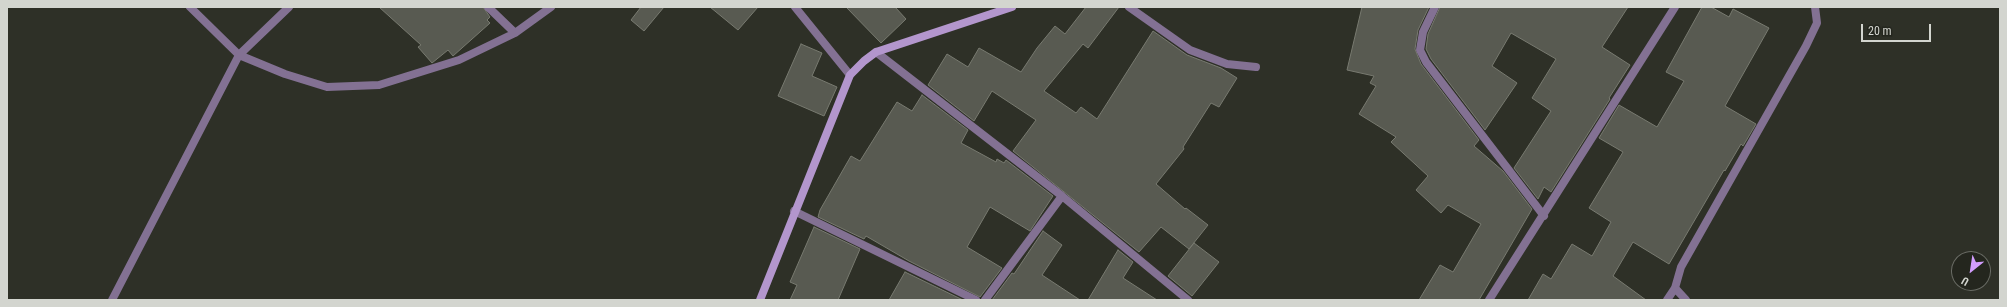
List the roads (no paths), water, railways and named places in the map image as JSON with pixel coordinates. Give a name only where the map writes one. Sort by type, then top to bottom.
[{"type":"street","points":[[190,7],[239,55],[285,74],[327,87],[379,84],[459,60],[515,33],[551,7]]},
{"type":"street","points":[[112,300],[239,55],[289,7]]},
{"type":"street","points":[[488,7],[515,33]]},
{"type":"street","points":[[795,7],[850,75]]},
{"type":"street","points":[[760,300],[794,211],[821,151],[850,75],[864,61],[876,52],[1012,7]]},
{"type":"street","points":[[1129,7],[1190,50],[1227,64],[1256,67]]},
{"type":"street","points":[[1435,7],[1423,32],[1420,50],[1426,62],[1544,216]]},
{"type":"street","points":[[1489,300],[1544,216],[1675,7]]},
{"type":"street","points":[[1668,300],[1675,288],[1681,267],[1806,46],[1817,23],[1815,7]]},
{"type":"street","points":[[876,52],[1062,196],[1188,300]]},
{"type":"street","points":[[986,300],[1062,196]]},
{"type":"street","points":[[794,211],[976,300]]},
{"type":"street","points":[[1675,288],[1686,300]]}]
